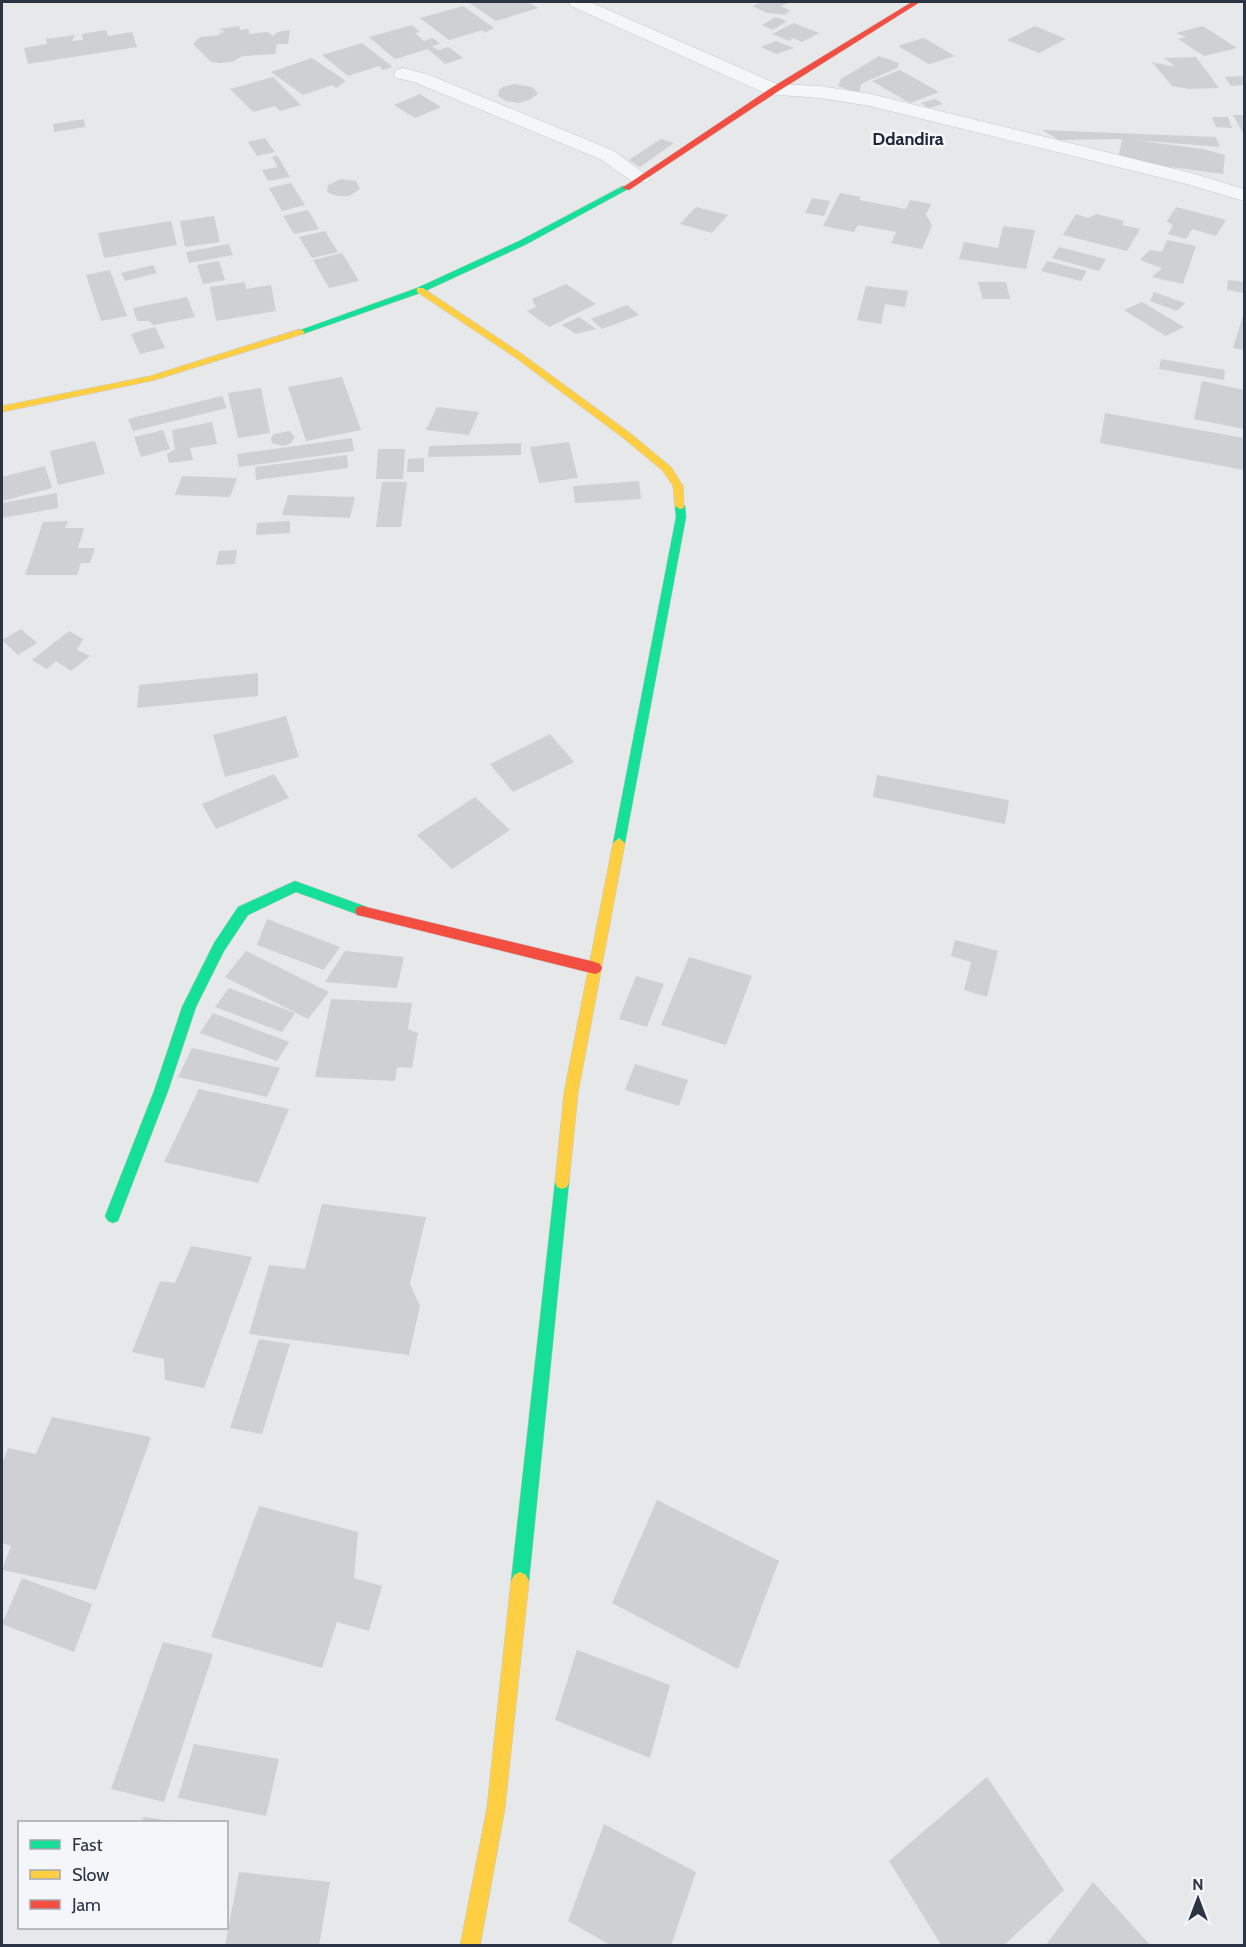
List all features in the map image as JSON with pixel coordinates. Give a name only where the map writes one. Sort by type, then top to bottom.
[{"type":"street","points":[[577,2],[774,90],[820,92],[871,100],[1188,178],[1245,195]]},
{"type":"street","points":[[2,409],[152,378],[259,346],[420,290],[522,243],[640,178],[774,90],[916,2]]},
{"type":"street","points":[[404,74],[420,78],[607,155],[640,178]]},
{"type":"street","points":[[420,290],[519,356],[626,435],[667,469],[678,486],[681,517],[571,1093],[496,1808],[470,1946]]},
{"type":"street","points":[[113,1216],[161,1091],[189,1007],[219,947],[243,910],[295,885],[361,911],[595,968]]},
{"type":"building","points":[[468,2],[528,2],[538,8],[496,21]]},
{"type":"building","points":[[762,2],[791,2],[781,6],[791,11],[786,13],[788,15],[767,13],[752,6]]},
{"type":"building","points":[[463,6],[494,28],[484,33],[483,30],[449,40],[420,18]]},
{"type":"building","points":[[776,17],[787,21],[773,30],[762,25]]},
{"type":"building","points":[[794,23],[819,33],[802,42],[793,38],[790,41],[772,34]]},
{"type":"building","points":[[412,25],[420,32],[415,33],[424,41],[433,38],[440,44],[432,46],[438,50],[449,47],[463,58],[445,64],[428,49],[395,59],[369,37]]},
{"type":"building","points":[[239,26],[240,30],[248,29],[250,34],[267,32],[273,36],[278,32],[290,30],[288,44],[277,44],[275,54],[243,56],[232,62],[220,63],[211,62],[193,44],[200,37],[220,35],[218,33],[225,32],[219,29]]},
{"type":"building","points":[[1035,26],[1066,39],[1039,53],[1007,40]]},
{"type":"building","points":[[1203,26],[1237,48],[1204,56],[1178,39],[1186,37],[1176,33]]},
{"type":"building","points":[[106,30],[108,36],[132,32],[137,47],[28,64],[24,48],[47,44],[46,39],[75,35],[72,41],[83,40],[82,34]]},
{"type":"building","points":[[924,38],[955,56],[929,64],[898,46]]},
{"type":"building","points":[[776,41],[794,48],[776,54],[761,47]]},
{"type":"building","points":[[362,43],[393,67],[383,70],[379,66],[348,76],[322,55]]},
{"type":"building","points":[[879,56],[899,63],[897,68],[861,84],[859,94],[838,86],[841,79]]},
{"type":"building","points":[[1196,57],[1219,88],[1189,89],[1172,86],[1152,62],[1176,67],[1164,58]]},
{"type":"building","points":[[312,58],[346,81],[336,88],[332,85],[303,95],[271,72]]},
{"type":"building","points":[[900,70],[939,92],[910,103],[872,81]]},
{"type":"building","points":[[1244,76],[1244,85],[1231,86],[1225,77]]},
{"type":"building","points":[[273,77],[301,105],[280,111],[275,106],[253,112],[230,89]]},
{"type":"building","points":[[514,84],[532,87],[537,95],[518,103],[506,101],[498,96],[499,90],[503,87]]},
{"type":"building","points":[[420,94],[441,107],[415,118],[394,105]]},
{"type":"building","points":[[935,99],[943,104],[928,108],[921,103]]},
{"type":"building","points":[[1233,115],[1244,115],[1244,135]]},
{"type":"building","points":[[1212,117],[1228,117],[1232,128],[1216,127]]},
{"type":"building","points":[[84,119],[85,127],[54,132],[53,124]]},
{"type":"building","points":[[1042,130],[1216,137],[1220,147],[1134,140],[1203,149],[1225,155],[1223,174],[1118,160],[1122,139],[1059,140]]},
{"type":"building","points":[[265,138],[275,152],[257,156],[248,142]]},
{"type":"building","points":[[661,139],[674,143],[640,167],[629,160]]},
{"type":"building","points":[[277,155],[290,177],[268,181],[262,170],[278,167],[272,157]]},
{"type":"building","points":[[341,179],[356,181],[360,189],[349,196],[338,196],[327,191],[328,185]]},
{"type":"building","points":[[291,183],[305,205],[282,211],[269,188]]},
{"type":"building","points":[[840,193],[861,197],[859,200],[906,209],[910,200],[931,204],[926,214],[932,226],[922,249],[891,243],[896,232],[858,225],[854,232],[823,226]]},
{"type":"building","points":[[812,198],[830,201],[824,216],[805,213]]},
{"type":"building","points":[[696,207],[728,215],[712,233],[680,224]]},
{"type":"building","points":[[1176,207],[1226,220],[1216,236],[1192,229],[1186,239],[1168,234],[1173,226],[1167,221]]},
{"type":"building","points":[[308,210],[319,229],[294,234],[283,216]]},
{"type":"building","points":[[1076,214],[1088,218],[1097,214],[1124,221],[1122,225],[1140,229],[1127,251],[1063,235]]},
{"type":"building","points":[[214,216],[220,242],[185,247],[180,221]]},
{"type":"building","points":[[171,221],[177,245],[104,258],[98,233]]},
{"type":"building","points":[[1003,226],[1035,230],[1026,269],[959,259],[964,242],[998,248]]},
{"type":"building","points":[[325,231],[338,252],[312,258],[299,237]]},
{"type":"building","points":[[1167,240],[1196,246],[1183,284],[1152,277],[1162,268],[1140,260],[1150,250],[1162,252]]},
{"type":"building","points":[[229,244],[233,255],[189,263],[186,252]]},
{"type":"building","points":[[1059,247],[1106,259],[1099,271],[1052,258]]},
{"type":"building","points":[[342,253],[359,281],[329,288],[313,260]]},
{"type":"building","points":[[219,261],[225,280],[203,284],[197,265]]},
{"type":"building","points":[[1047,261],[1087,271],[1081,281],[1041,271]]},
{"type":"building","points":[[153,265],[157,273],[125,281],[121,273]]},
{"type":"building","points":[[110,270],[127,316],[101,321],[86,275]]},
{"type":"building","points":[[1228,280],[1244,282],[1244,293],[1227,290]]},
{"type":"building","points":[[245,282],[246,289],[271,285],[276,311],[216,321],[210,287]]},
{"type":"building","points":[[978,282],[1006,282],[1010,299],[983,299]]},
{"type":"building","points":[[566,284],[596,304],[549,327],[527,311],[536,307],[532,299]]},
{"type":"building","points":[[866,286],[908,291],[905,307],[885,304],[881,324],[857,320]]},
{"type":"building","points":[[1154,292],[1185,303],[1177,311],[1150,301]]},
{"type":"building","points":[[187,297],[195,317],[153,325],[149,321],[137,321],[133,308]]},
{"type":"building","points":[[1142,302],[1184,327],[1166,336],[1124,310]]},
{"type":"building","points":[[627,305],[639,315],[602,329],[591,319]]},
{"type":"building","points":[[1244,312],[1244,350],[1233,348]]},
{"type":"building","points":[[579,317],[596,329],[576,334],[562,325]]},
{"type":"building","points":[[155,327],[165,348],[140,354],[131,334]]},
{"type":"building","points":[[1161,359],[1225,370],[1224,380],[1159,369]]},
{"type":"building","points":[[342,377],[361,430],[306,441],[288,387]]},
{"type":"building","points":[[1202,381],[1244,390],[1244,429],[1194,419]]},
{"type":"building","points":[[261,388],[270,433],[238,438],[228,393]]},
{"type":"building","points":[[222,396],[227,408],[133,431],[128,419]]},
{"type":"building","points":[[437,407],[479,412],[469,435],[426,430]]},
{"type":"building","points":[[1105,413],[1244,438],[1244,470],[1100,443]]},
{"type":"building","points":[[212,422],[217,444],[190,448],[193,460],[169,463],[167,454],[175,449],[172,430]]},
{"type":"building","points":[[163,430],[170,449],[141,457],[134,437]]},
{"type":"building","points":[[290,431],[295,437],[290,444],[283,446],[272,443],[271,438],[274,434]]},
{"type":"building","points":[[352,438],[354,451],[239,467],[237,454]]},
{"type":"building","points":[[95,441],[105,474],[58,485],[50,451]]},
{"type":"building","points":[[569,442],[578,478],[539,483],[530,447]]},
{"type":"building","points":[[521,443],[521,455],[428,457],[429,446]]},
{"type":"building","points":[[378,449],[405,449],[403,479],[376,479]]},
{"type":"building","points":[[347,455],[348,468],[256,480],[255,467]]},
{"type":"building","points":[[424,458],[424,472],[407,472],[408,459]]},
{"type":"building","points":[[45,466],[52,488],[2,501],[2,477]]},
{"type":"building","points":[[182,476],[237,478],[230,497],[175,495]]},
{"type":"building","points":[[639,481],[641,499],[575,503],[573,486]]},
{"type":"building","points":[[382,482],[407,482],[401,527],[376,527]]},
{"type":"building","points":[[57,493],[58,508],[2,518],[2,503]]},
{"type":"building","points":[[288,495],[355,497],[350,518],[282,515]]},
{"type":"building","points":[[68,521],[65,528],[84,528],[78,548],[95,548],[90,563],[81,563],[77,575],[25,575],[43,522]]},
{"type":"building","points":[[290,521],[290,533],[256,535],[257,523]]},
{"type":"building","points":[[237,550],[235,564],[216,565],[219,551]]},
{"type":"building","points":[[21,629],[37,643],[18,655],[2,640]]},
{"type":"building","points":[[69,631],[83,639],[77,650],[90,656],[71,671],[56,661],[47,669],[32,660]]},
{"type":"building","points":[[258,673],[258,696],[137,708],[139,685]]},
{"type":"building","points":[[286,716],[299,757],[225,777],[213,735]]},
{"type":"building","points":[[550,734],[574,762],[513,792],[490,764]]},
{"type":"building","points":[[274,774],[289,798],[216,829],[202,804]]},
{"type":"building","points":[[877,775],[1009,800],[1005,824],[873,797]]},
{"type":"building","points":[[475,797],[510,830],[452,869],[417,835]]},
{"type":"building","points":[[267,919],[340,947],[324,970],[257,945]]},
{"type":"building","points":[[955,940],[998,951],[987,997],[964,990],[971,962],[951,956]]},
{"type":"building","points":[[246,951],[329,992],[308,1019],[225,977]]},
{"type":"building","points":[[345,951],[404,957],[397,988],[325,982]]},
{"type":"building","points":[[689,957],[752,976],[726,1045],[661,1025]]},
{"type":"building","points":[[636,976],[664,984],[647,1027],[619,1019]]},
{"type":"building","points":[[229,988],[295,1013],[282,1032],[215,1007]]},
{"type":"building","points":[[331,999],[412,1003],[408,1029],[418,1033],[412,1068],[397,1067],[395,1081],[315,1077]]},
{"type":"building","points":[[213,1013],[289,1042],[277,1061],[200,1033]]},
{"type":"building","points":[[192,1048],[280,1068],[267,1097],[178,1077]]},
{"type":"building","points":[[635,1064],[688,1080],[679,1106],[625,1090]]},
{"type":"building","points":[[199,1089],[289,1109],[258,1183],[164,1162]]},
{"type":"building","points":[[322,1204],[426,1217],[410,1284],[420,1306],[409,1355],[249,1334],[269,1265],[305,1269]]},
{"type":"building","points":[[191,1246],[252,1257],[204,1388],[165,1380],[164,1359],[132,1352],[160,1281],[175,1283]]},
{"type":"building","points":[[259,1339],[290,1344],[262,1434],[230,1428]]},
{"type":"building","points":[[52,1417],[151,1437],[96,1590],[2,1570],[11,1546],[2,1543],[2,1464],[8,1448],[36,1454]]},
{"type":"building","points":[[657,1500],[779,1561],[738,1669],[612,1603]]},
{"type":"building","points":[[259,1506],[358,1532],[354,1578],[382,1586],[369,1631],[337,1622],[322,1668],[211,1637]]},
{"type":"building","points":[[22,1578],[92,1604],[74,1652],[2,1624]]},
{"type":"building","points":[[163,1642],[213,1654],[164,1802],[111,1789]]},
{"type":"building","points":[[577,1650],[670,1685],[650,1758],[555,1720]]},
{"type":"building","points":[[194,1744],[279,1759],[266,1816],[178,1798]]},
{"type":"building","points":[[987,1777],[1064,1890],[1003,1946],[942,1946],[889,1861]]},
{"type":"building","points":[[143,1817],[173,1821],[142,1821]]},
{"type":"building","points":[[604,1824],[696,1872],[671,1946],[612,1946],[568,1921]]},
{"type":"building","points":[[239,1872],[330,1882],[319,1946],[225,1946]]},
{"type":"building","points":[[1093,1882],[1151,1946],[1045,1946]]},
{"type":"traffic: fast","points":[[300,332],[420,290],[522,243],[626,188]]},
{"type":"traffic: fast","points":[[619,843],[681,517],[680,506]]},
{"type":"traffic: fast","points":[[113,1216],[161,1091],[189,1007],[219,947],[243,911],[295,886],[362,911]]},
{"type":"traffic: fast","points":[[520,1581],[562,1182]]},
{"type":"traffic: slow","points":[[420,290],[519,356],[626,435],[667,469],[678,486],[680,506]]},
{"type":"traffic: slow","points":[[2,409],[152,378],[300,332]]},
{"type":"traffic: slow","points":[[562,1182],[571,1093],[619,843]]},
{"type":"traffic: slow","points":[[470,1946],[496,1808],[520,1581]]},
{"type":"traffic: jam","points":[[626,188],[774,90],[916,2]]},
{"type":"traffic: jam","points":[[362,911],[595,968]]},
{"type":"district","name":"Ddandira","points":[[908,139]]}]
